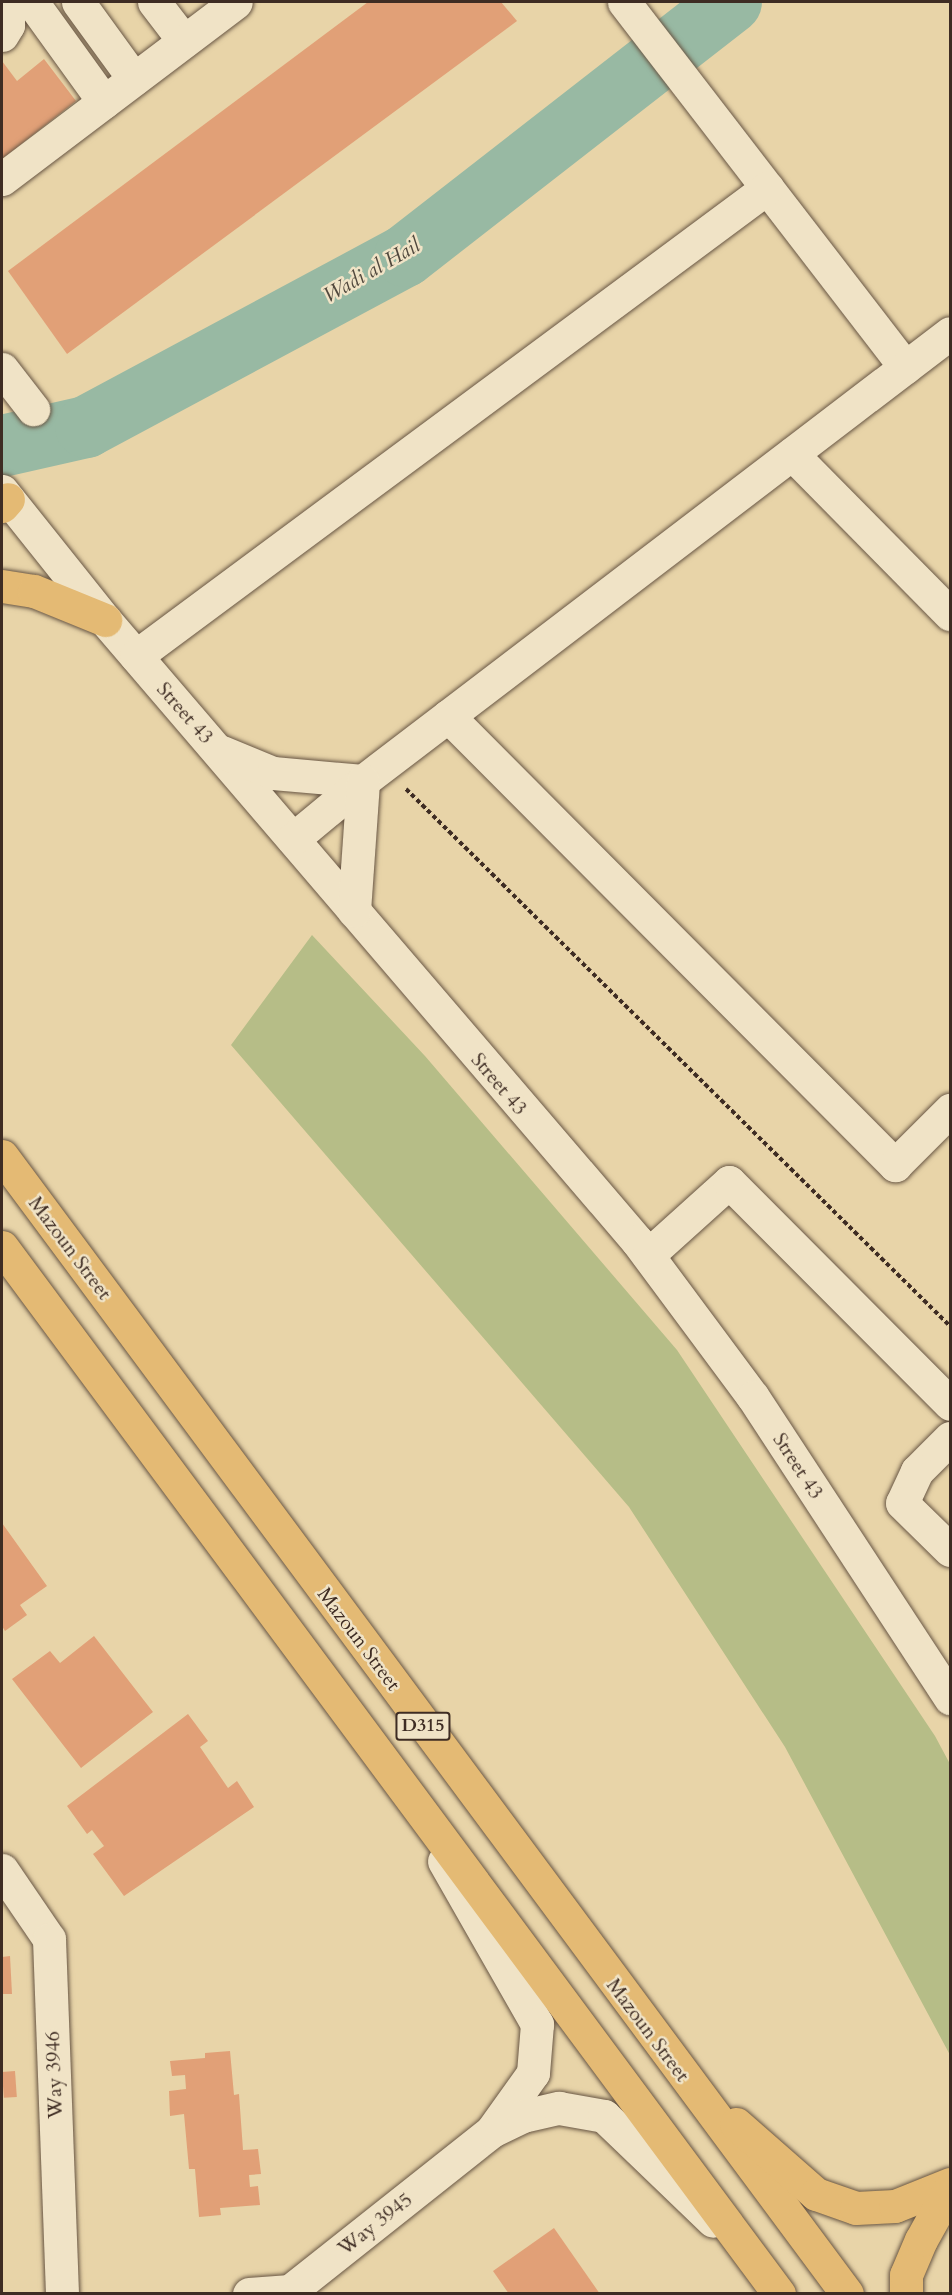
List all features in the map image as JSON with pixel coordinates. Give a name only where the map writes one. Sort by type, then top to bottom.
[{"type":"main road","points":[[2,586],[34,591],[105,620]]},
{"type":"main road","name":"Mazoun Street","points":[[2,1156],[687,2082],[847,2294]]},
{"type":"main road","name":"D315","points":[[2,1247],[779,2294]]},
{"type":"main road","points":[[687,2082],[816,2194],[856,2208],[896,2206],[951,2186]]},
{"type":"main road","points":[[906,2294],[906,2275],[921,2240],[951,2186]]},
{"type":"street","points":[[2,35],[8,25],[8,2]]},
{"type":"street","points":[[32,2],[104,102]]},
{"type":"street","points":[[78,2],[135,79]]},
{"type":"street","points":[[154,2],[184,41]]},
{"type":"street","points":[[2,179],[236,2]]},
{"type":"street","points":[[624,2],[905,368]]},
{"type":"street","points":[[136,656],[767,188]]},
{"type":"street","points":[[293,839],[372,773],[951,333]]},
{"type":"street","points":[[2,369],[33,409]]},
{"type":"street","points":[[792,454],[951,614]]},
{"type":"street","name":"Street 43","points":[[4,499],[648,1255],[753,1397],[951,1698]]},
{"type":"street","points":[[448,716],[895,1166],[951,1110]]},
{"type":"street","points":[[216,749],[273,773],[372,773]]},
{"type":"street","points":[[354,911],[372,773]]},
{"type":"street","points":[[648,1255],[729,1182],[951,1404]]},
{"type":"street","points":[[951,1438],[917,1471],[902,1503],[951,1550]]},
{"type":"street","points":[[399,1782],[537,2024],[533,2073],[492,2131]]},
{"type":"street","name":"Way 3946","points":[[2,1870],[49,1939],[62,2294]]},
{"type":"street","points":[[492,2131],[523,2116],[559,2108],[604,2116],[756,2262]]},
{"type":"street","name":"Way 3945","points":[[249,2294],[290,2291],[492,2131]]},
{"type":"path","points":[[372,773],[951,1326]]},
{"type":"green space","points":[[312,935],[425,1056],[677,1350],[935,1736],[950,1764],[950,2055],[785,1747],[629,1507],[231,1045]]},
{"type":"building","points":[[368,2],[501,2],[517,21],[67,354],[8,271]]},
{"type":"building","points":[[44,59],[76,101],[2,159],[2,61],[17,81]]},
{"type":"building","points":[[2,1523],[47,1586],[20,1605],[27,1615],[5,1631],[2,1626]]},
{"type":"building","points":[[94,1636],[153,1712],[81,1768],[12,1679],[50,1651],[60,1663]]},
{"type":"building","points":[[188,1714],[208,1741],[200,1747],[228,1788],[237,1781],[254,1807],[124,1896],[93,1854],[104,1846],[92,1830],[87,1834],[67,1806]]},
{"type":"building","points":[[10,1956],[12,1994],[2,1994],[2,1957]]},
{"type":"building","points":[[230,2051],[234,2095],[239,2094],[243,2150],[258,2149],[261,2174],[249,2175],[250,2187],[258,2186],[260,2205],[220,2208],[221,2215],[199,2217],[195,2169],[189,2169],[184,2114],[170,2116],[169,2091],[186,2089],[185,2075],[172,2076],[170,2061],[205,2058],[205,2053]]},
{"type":"building","points":[[15,2071],[17,2097],[4,2098],[2,2072]]},
{"type":"building","points":[[554,2228],[600,2294],[509,2294],[493,2271]]},
{"type":"waterway","name":"Wadi al Hail","points":[[2,446],[86,427],[405,256],[731,2]]}]
